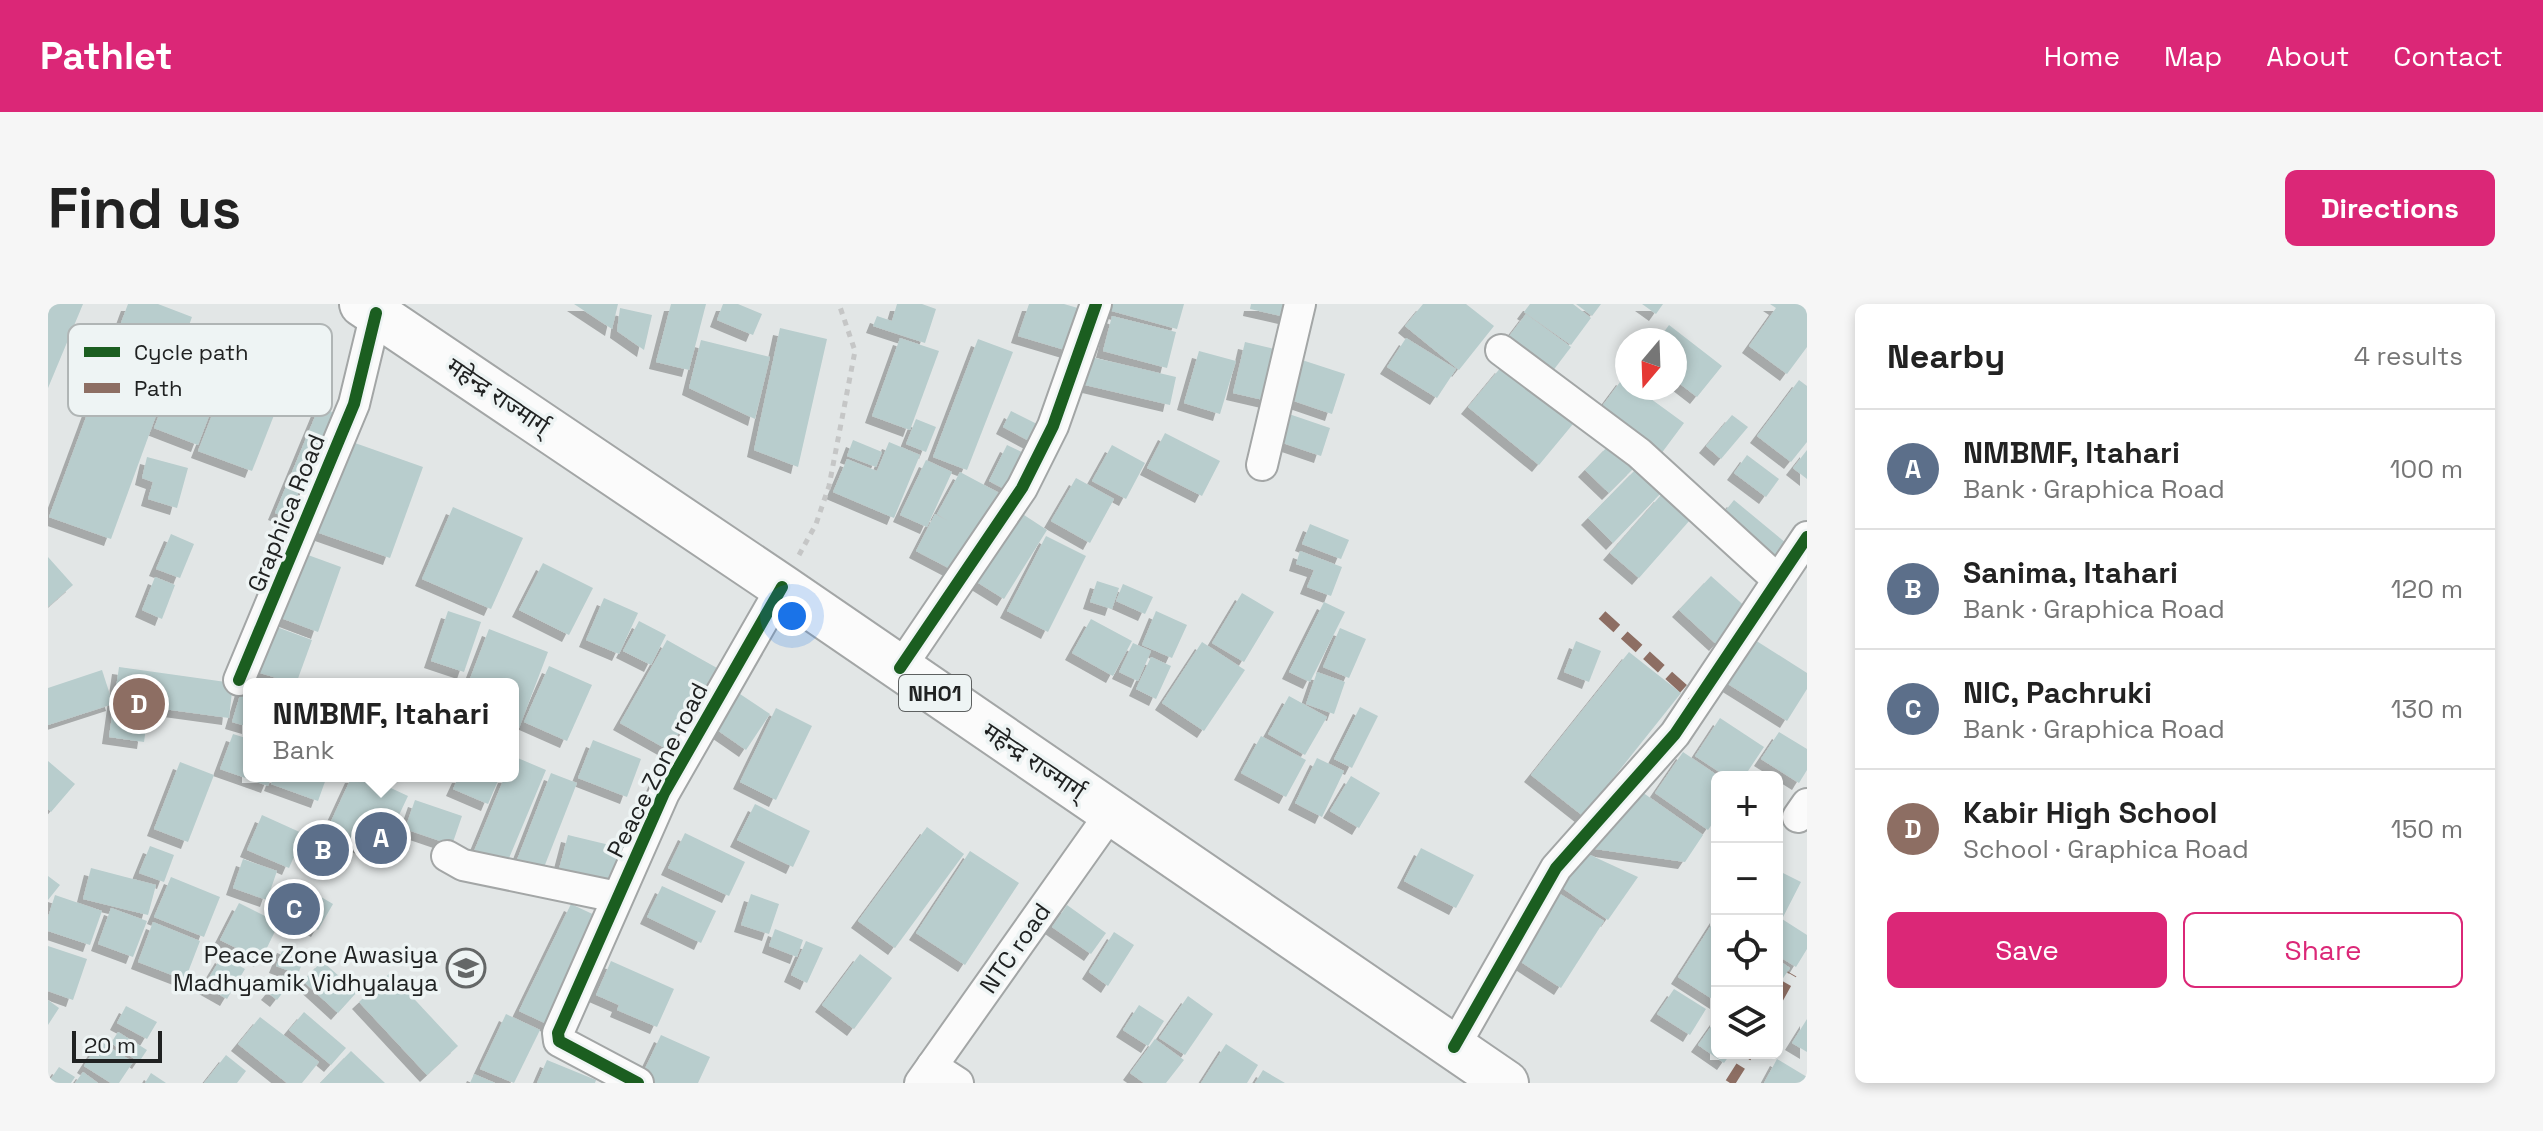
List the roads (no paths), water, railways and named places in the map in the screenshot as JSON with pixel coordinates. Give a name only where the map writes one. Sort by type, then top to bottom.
[{"type":"highway","name":"महेन्द्र राज्मार्ग्","points":[[361,306],[782,587],[1506,1083]]},
{"type":"street","points":[[900,668],[1022,488],[1053,426],[1096,304]]},
{"type":"street","points":[[1262,465],[1300,304]]},
{"type":"street","name":"Graphica Road","points":[[239,680],[354,404],[361,306]]},
{"type":"street","points":[[1501,350],[1639,453],[1778,580]]},
{"type":"street","points":[[1454,1047],[1556,868],[1675,734],[1807,537]]},
{"type":"street","name":"Peace Zone road","points":[[638,1083],[559,1041],[558,1033],[664,793],[782,587]]},
{"type":"street","name":"NTC road","points":[[926,1074],[1111,813]]},
{"type":"street","points":[[447,856],[463,865],[617,897]]},
{"type":"street","points":[[926,1074],[958,1083]]},
{"type":"place","name":"Kabir High School","points":[[139,704]]},
{"type":"place","name":"NMBMF, Itahari","points":[[381,838]]},
{"type":"place","name":"Sanima, Itahari","points":[[323,850]]},
{"type":"place","name":"NIC, Pachruki","points":[[294,909]]},
{"type":"place","name":"Peace Zone Awasiya Madhyamik Vidhyalaya","points":[[466,968]]}]
